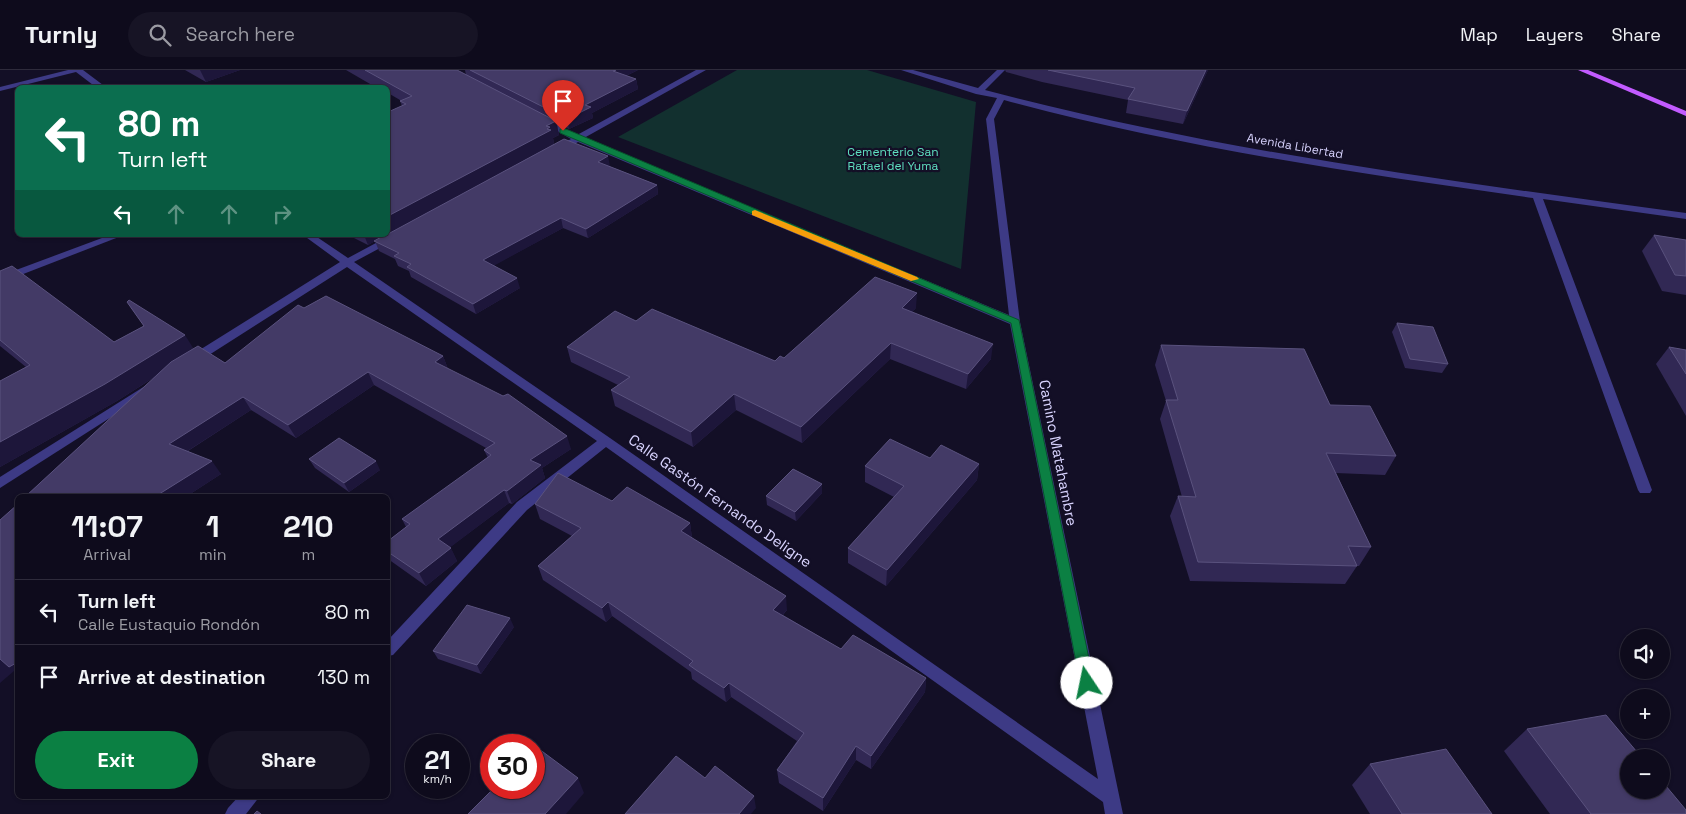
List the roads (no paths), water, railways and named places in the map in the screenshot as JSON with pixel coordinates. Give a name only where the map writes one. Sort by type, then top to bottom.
[{"type":"main road","points":[[1582,70],[1686,114]]},
{"type":"street","points":[[16,85],[78,70],[98,85]]},
{"type":"street","points":[[544,157],[702,70]]},
{"type":"street","name":"Avenida Libertad","points":[[905,70],[1001,98],[1194,142],[1386,175],[1686,216]]},
{"type":"street","points":[[979,92],[1001,70]]},
{"type":"street","points":[[0,89],[15,85]]},
{"type":"street","name":"Camino Matahambre","points":[[1001,98],[990,119],[1015,322],[1114,814]]},
{"type":"street","points":[[536,117],[578,139],[1015,322]]},
{"type":"street","points":[[1537,195],[1645,490]]},
{"type":"street","points":[[182,367],[346,262],[398,234]]},
{"type":"street","points":[[0,280],[114,237]]},
{"type":"street","name":"Calle Gastón Fernando Deligne","points":[[311,237],[606,441],[1110,797]]},
{"type":"street","points":[[0,483],[157,383]]},
{"type":"street","points":[[390,648],[522,506],[606,441]]},
{"type":"street","points":[[234,814],[248,799]]},
{"type":"park label","name":"Cementerio San Rafael del Yuma","points":[[893,159]]}]
